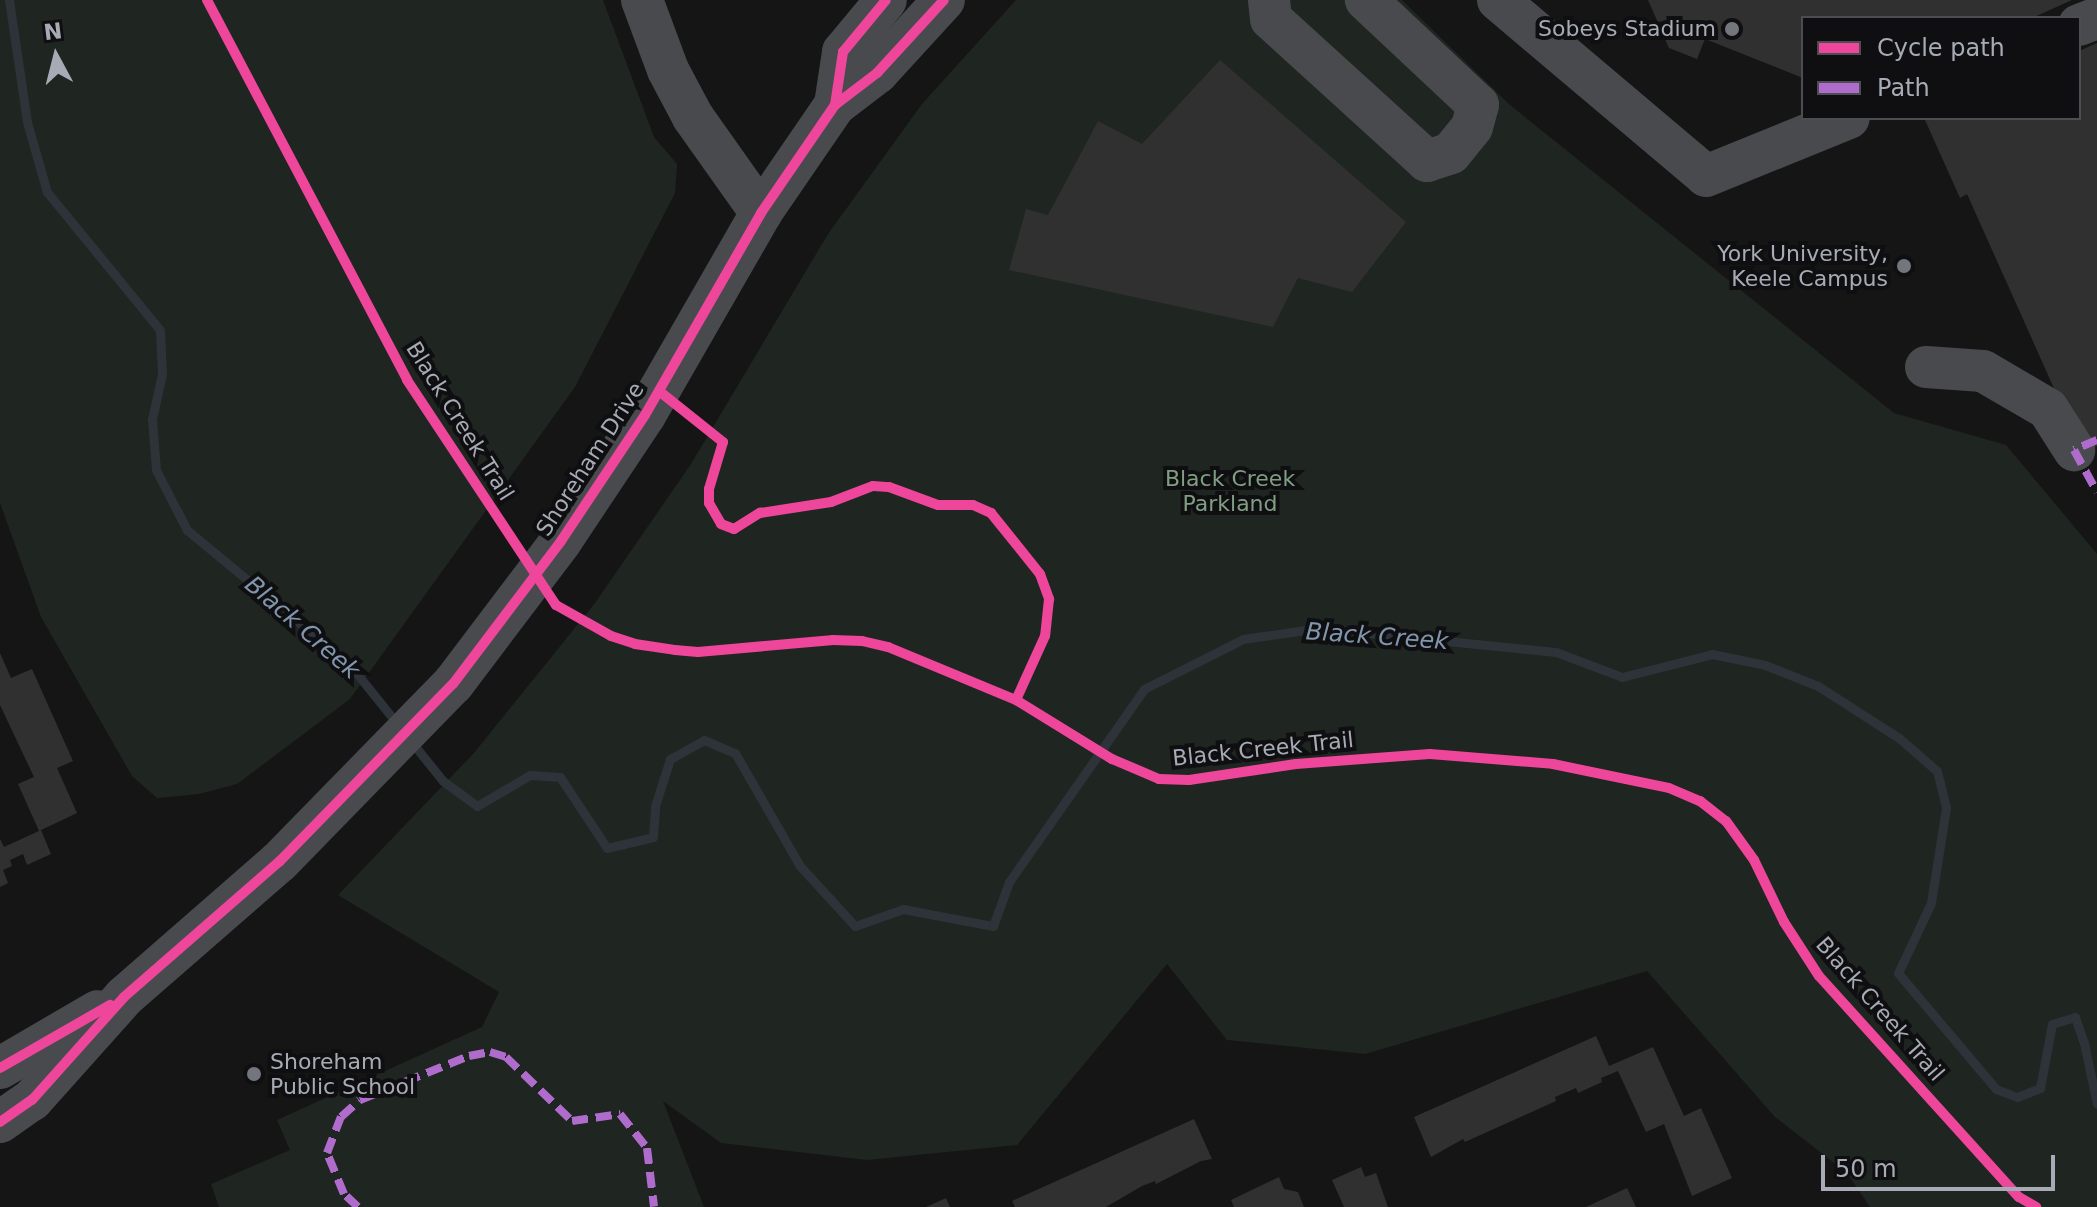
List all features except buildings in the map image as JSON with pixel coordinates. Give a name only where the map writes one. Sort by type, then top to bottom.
[{"type":"street","points":[[642,0],[668,70],[693,117],[761,213]]},
{"type":"street","name":"Shoreham Drive","points":[[835,105],[843,52],[886,0]]},
{"type":"street","name":"Shoreham Drive","points":[[0,1122],[32,1100],[124,997],[279,862],[453,684],[561,541],[645,415],[761,213],[835,105],[877,73],[944,0]]},
{"type":"street","points":[[1269,0],[1271,19],[1427,161],[1451,153],[1472,127],[1478,105],[1366,0]]},
{"type":"street","points":[[1498,0],[1706,176],[1844,120]]},
{"type":"street","points":[[1926,367],[1983,371],[2048,409],[2074,450]]},
{"type":"street","name":"Shoreham Drive","points":[[0,1068],[124,997]]},
{"type":"green space","points":[[0,0],[603,0],[654,137],[677,164],[675,193],[575,387],[350,699],[237,784],[199,794],[157,798],[132,776],[41,617],[0,503]]},
{"type":"green space","name":"Black Creek Parkland","points":[[1016,0],[1402,0],[1510,105],[1894,413],[2006,445],[2097,554],[2097,1207],[1870,1207],[1847,1173],[1775,1117],[1647,971],[1365,1054],[1227,1040],[1167,964],[1017,1145],[867,1160],[721,1143],[663,1101],[704,1207],[219,1207],[211,1184],[290,1150],[277,1120],[482,1027],[499,992],[338,895],[474,753],[595,603],[691,464],[828,234],[922,104]]},
{"type":"waterway","name":"Black Creek","points":[[9,0],[27,122],[47,192],[160,330],[162,374],[152,419],[156,470],[187,530],[350,665],[399,726]]},
{"type":"waterway","name":"Black Creek","points":[[410,740],[443,781],[477,806],[530,775],[560,777],[607,848],[653,837],[655,806],[670,759],[704,740],[735,753],[800,866],[855,926],[903,909],[993,926],[1009,882],[1144,689],[1243,639],[1319,628],[1556,652],[1622,677],[1712,654],[1765,665],[1818,686],[1899,738],[1937,771],[1946,808],[1931,903],[1898,973],[1996,1089],[2017,1097],[2040,1088],[2052,1024],[2075,1017],[2097,1104]]},
{"type":"marked path","points":[[2097,440],[2074,450],[2097,492]]},
{"type":"marked path","points":[[358,1207],[344,1194],[327,1153],[341,1117],[360,1100],[469,1056],[490,1052],[506,1057],[572,1121],[620,1114],[647,1148],[654,1207]]},
{"type":"cycle path","name":"Black Creek Trail","points":[[207,0],[407,380],[556,605],[611,636],[635,644],[675,650],[698,652],[833,640],[862,641],[888,647],[1016,700],[1112,759],[1159,779],[1189,780],[1296,764],[1430,754],[1553,764],[1669,788],[1700,801],[1726,821],[1754,860],[1784,922],[1819,976],[2019,1197],[2036,1207]]},
{"type":"cycle path","points":[[835,105],[843,52],[886,0]]},
{"type":"cycle path","points":[[0,1122],[32,1100],[124,997],[279,862],[453,684],[561,541],[645,415],[761,213],[835,105],[877,73],[944,0]]},
{"type":"cycle path","points":[[659,391],[723,442],[709,489],[709,503],[721,524],[734,529],[760,513],[831,502],[873,486],[889,487],[938,505],[973,505],[991,513],[1040,574],[1049,599],[1045,636],[1016,700]]},
{"type":"cycle path","points":[[0,1068],[110,1005]]},
{"type":"place","name":"Sobeys Stadium","points":[[1732,29]]},
{"type":"place","name":"York University, Keele Campus","points":[[1904,266]]},
{"type":"place","name":"Shoreham Public School","points":[[254,1074]]}]
